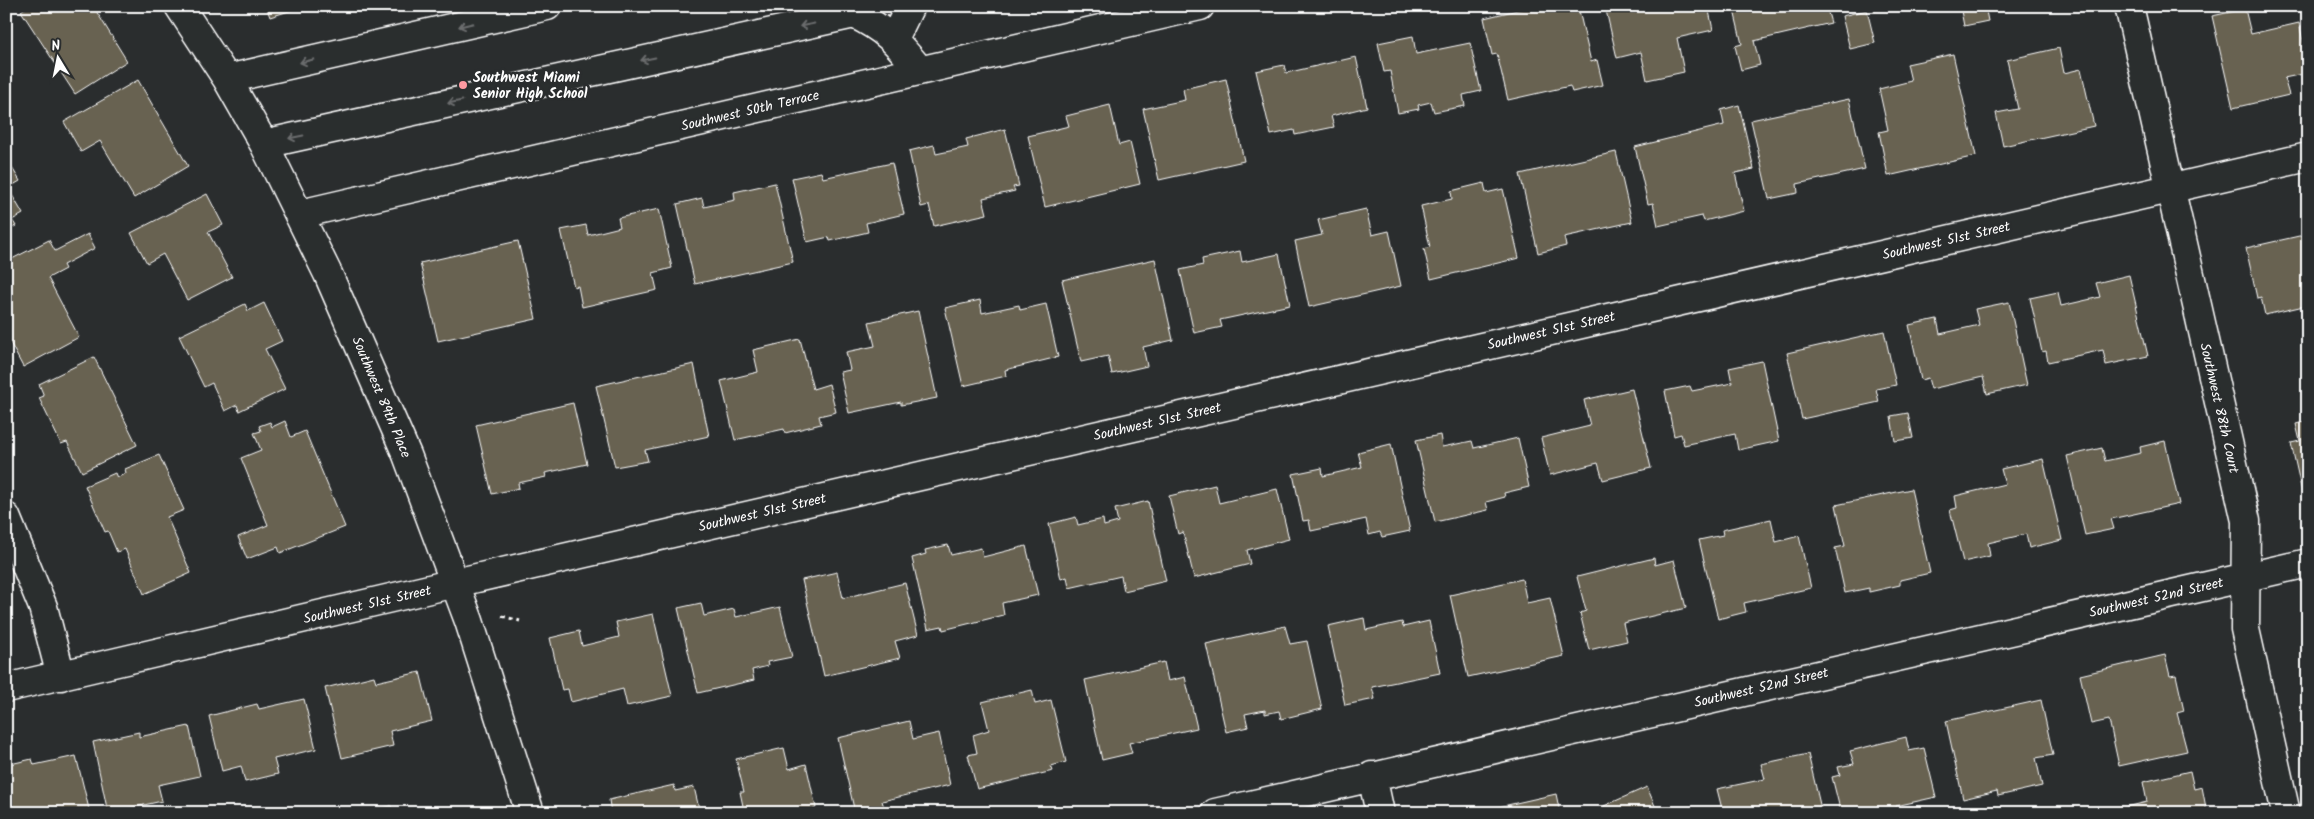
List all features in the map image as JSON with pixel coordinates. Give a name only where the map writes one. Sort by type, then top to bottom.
[{"type":"street","name":"Southwest 89th Place","points":[[179,6],[227,79],[264,144],[300,214],[407,455],[455,583],[497,705],[530,813]]},
{"type":"street","points":[[227,79],[547,6]]},
{"type":"street","points":[[894,39],[910,6]]},
{"type":"street","name":"Southwest 88th Court","points":[[2129,6],[2246,520],[2245,629],[2286,813]]},
{"type":"street","name":"Southwest 50th Terrace","points":[[300,214],[920,70],[1117,16],[1189,7]]},
{"type":"street","points":[[264,144],[850,10],[876,24],[894,39],[920,70]]},
{"type":"street","name":"Southwest 51st Street","points":[[6,688],[2170,188],[2308,158]]},
{"type":"street","points":[[6,517],[43,607],[61,676]]},
{"type":"street","name":"Southwest 52nd Street","points":[[1215,813],[2308,563]]},
{"type":"street","points":[[1372,776],[1380,813]]},
{"type":"path","points":[[499,614],[520,621]]},
{"type":"path","points":[[1408,808],[1426,812]]},
{"type":"building","points":[[28,6],[93,6],[127,61],[75,94],[21,11]]},
{"type":"building","points":[[266,6],[305,6],[270,17]]},
{"type":"building","points":[[1534,6],[1578,6],[1591,62],[1597,60],[1603,85],[1572,92],[1570,86],[1508,100],[1497,54],[1492,55],[1484,18]]},
{"type":"building","points":[[1605,6],[1708,6],[1713,30],[1677,38],[1684,72],[1647,80],[1641,52],[1617,58]]},
{"type":"building","points":[[1733,6],[1826,6],[1831,23],[1754,41],[1760,65],[1741,70],[1735,46],[1742,44]]},
{"type":"building","points":[[1873,6],[1895,6],[1874,11]]},
{"type":"building","points":[[1960,6],[1985,6],[1988,21],[1964,26]]},
{"type":"building","points":[[2245,9],[2251,34],[2299,23],[2308,63],[2308,73],[2284,78],[2289,95],[2233,108],[2212,16]]},
{"type":"building","points":[[1867,10],[1875,43],[1850,49],[1842,16]]},
{"type":"building","points":[[1413,36],[1416,54],[1470,43],[1481,91],[1463,95],[1465,106],[1434,112],[1431,102],[1418,105],[1419,109],[1398,113],[1390,71],[1384,72],[1378,43]]},
{"type":"building","points":[[2059,48],[2064,73],[2081,69],[2094,126],[2003,146],[1996,113],[2018,109],[2007,60]]},
{"type":"building","points":[[1953,54],[1976,156],[1888,176],[1879,132],[1888,130],[1879,89],[1911,81],[1907,64]]},
{"type":"building","points":[[1356,57],[1367,107],[1331,116],[1334,127],[1295,135],[1294,130],[1271,135],[1256,71],[1284,65],[1286,73]]},
{"type":"building","points":[[1226,79],[1244,161],[1159,180],[1143,109],[1185,100],[1183,89]]},
{"type":"building","points":[[138,80],[188,166],[134,198],[100,141],[81,152],[64,122]]},
{"type":"building","points":[[1849,99],[1865,169],[1797,184],[1798,193],[1769,199],[1751,120]]},
{"type":"building","points":[[1110,105],[1119,145],[1130,142],[1140,184],[1045,207],[1028,136],[1069,126],[1066,116]]},
{"type":"building","points":[[1739,105],[1754,169],[1735,173],[1744,211],[1704,221],[1702,216],[1658,226],[1653,203],[1648,204],[1635,147],[1724,125],[1721,110]]},
{"type":"building","points":[[1005,129],[1019,186],[1013,187],[1015,191],[983,198],[987,214],[934,226],[929,205],[921,207],[909,151],[934,145],[936,154],[968,147],[966,139]]},
{"type":"building","points":[[1616,152],[1632,222],[1564,237],[1566,246],[1538,253],[1520,174]]},
{"type":"building","points":[[6,158],[20,181],[8,188],[23,214],[12,220],[16,226],[6,231]]},
{"type":"building","points":[[892,163],[904,214],[866,223],[868,232],[830,241],[829,237],[807,242],[792,178],[821,172],[823,178]]},
{"type":"building","points":[[775,183],[793,262],[695,284],[677,204],[702,198],[704,207],[735,200],[734,192]]},
{"type":"building","points":[[1484,183],[1486,193],[1503,189],[1519,258],[1431,279],[1424,249],[1430,247],[1421,206],[1452,199],[1451,191]]},
{"type":"building","points":[[207,194],[223,225],[208,232],[232,277],[187,300],[163,254],[147,263],[131,233]]},
{"type":"building","points":[[659,209],[672,268],[653,273],[657,290],[582,307],[578,286],[574,287],[561,230],[586,225],[588,235],[620,227],[618,218]]},
{"type":"building","points":[[1366,209],[1372,235],[1389,231],[1401,286],[1309,307],[1295,241],[1322,235],[1318,220]]},
{"type":"building","points":[[88,234],[95,248],[63,265],[65,269],[48,278],[79,337],[23,367],[6,335],[6,262],[49,240],[55,251]]},
{"type":"building","points":[[2308,234],[2308,305],[2265,315],[2261,297],[2257,298],[2246,248]]},
{"type":"building","points":[[518,241],[536,319],[438,341],[420,263]]},
{"type":"building","points":[[1240,251],[1242,262],[1279,254],[1290,305],[1220,320],[1222,327],[1194,333],[1180,270],[1203,265],[1202,259]]},
{"type":"building","points":[[1155,259],[1173,340],[1143,347],[1147,366],[1112,374],[1108,356],[1081,362],[1062,280]]},
{"type":"building","points":[[2129,275],[2148,356],[2106,365],[2103,350],[2048,362],[2046,351],[2042,352],[2030,298],[2058,292],[2061,306],[2100,297],[2096,283]]},
{"type":"building","points":[[980,300],[982,313],[1019,305],[1020,310],[1046,304],[1058,357],[1005,370],[1006,376],[963,386],[945,308]]},
{"type":"building","points":[[2009,302],[2027,385],[1987,394],[1983,377],[1931,389],[1928,378],[1921,380],[1909,325],[1937,319],[1940,334],[1979,325],[1975,309]]},
{"type":"building","points":[[264,303],[282,341],[265,349],[285,389],[239,411],[237,405],[225,411],[212,383],[204,387],[179,336],[245,304],[248,311]]},
{"type":"building","points":[[918,311],[937,398],[901,405],[901,402],[849,413],[840,372],[850,370],[846,352],[875,346],[869,322]]},
{"type":"building","points":[[1884,331],[1896,385],[1876,389],[1879,402],[1802,419],[1787,353]]},
{"type":"building","points":[[800,339],[813,389],[829,384],[836,412],[819,416],[821,424],[785,433],[784,429],[735,440],[721,381],[758,372],[753,350]]},
{"type":"building","points":[[94,357],[137,445],[82,472],[67,442],[61,444],[39,398],[44,396],[39,384]]},
{"type":"building","points":[[1762,361],[1779,441],[1738,450],[1735,434],[1684,445],[1681,434],[1674,436],[1665,391],[1690,386],[1692,391],[1732,383],[1729,368]]},
{"type":"building","points":[[694,364],[709,436],[645,450],[648,461],[615,467],[596,386]]},
{"type":"building","points":[[1632,389],[1651,468],[1603,480],[1598,463],[1550,475],[1541,438],[1590,426],[1584,400]]},
{"type":"building","points":[[573,403],[587,464],[545,473],[546,477],[518,483],[519,488],[492,494],[476,425]]},
{"type":"building","points":[[1908,413],[1913,438],[1895,441],[1891,416]]},
{"type":"building","points":[[285,421],[291,437],[305,431],[345,527],[280,553],[278,547],[247,559],[238,537],[268,525],[241,458],[261,450],[254,433],[261,431],[259,426],[270,422],[272,427]]},
{"type":"building","points":[[2308,421],[2308,491],[2302,492],[2291,443],[2300,441],[2296,424]]},
{"type":"building","points":[[1440,435],[1442,447],[1472,441],[1474,448],[1518,438],[1529,487],[1504,493],[1505,497],[1486,502],[1488,510],[1435,522],[1416,440]]},
{"type":"building","points":[[2165,441],[2179,504],[2111,519],[2114,529],[2085,535],[2067,456],[2102,448],[2105,461],[2141,453],[2140,447]]},
{"type":"building","points":[[1391,444],[1410,531],[1382,537],[1380,532],[1369,535],[1366,519],[1311,531],[1309,520],[1303,521],[1293,474],[1322,468],[1323,476],[1362,467],[1358,452]]},
{"type":"building","points":[[159,455],[184,510],[167,517],[191,573],[144,594],[125,549],[117,552],[108,531],[105,532],[85,486],[115,473],[117,478],[126,473],[125,469]]},
{"type":"building","points":[[2043,459],[2062,540],[2029,548],[2026,534],[1988,543],[1990,556],[1963,562],[1950,510],[1957,508],[1955,496],[2005,484],[2001,469]]},
{"type":"building","points":[[1215,485],[1219,503],[1277,489],[1289,539],[1247,550],[1250,564],[1194,578],[1183,532],[1178,534],[1169,496]]},
{"type":"building","points":[[1911,489],[1930,573],[1900,580],[1900,585],[1869,592],[1869,588],[1845,593],[1835,548],[1845,546],[1836,505]]},
{"type":"building","points":[[1148,501],[1166,581],[1124,591],[1121,576],[1069,588],[1067,577],[1061,579],[1049,524],[1076,517],[1078,525],[1103,519],[1104,526],[1118,522],[1115,509]]},
{"type":"building","points":[[1771,519],[1776,542],[1799,536],[1811,588],[1744,603],[1746,612],[1718,619],[1699,540],[1723,535],[1722,530]]},
{"type":"building","points":[[948,545],[951,555],[981,548],[983,557],[1026,546],[1038,595],[1002,603],[1004,615],[943,630],[942,626],[928,629],[912,558],[926,554],[925,550]]},
{"type":"building","points":[[1654,558],[1655,565],[1674,560],[1686,608],[1623,623],[1627,641],[1589,650],[1580,613],[1586,611],[1577,577]]},
{"type":"building","points":[[837,572],[843,598],[905,583],[918,635],[895,641],[900,658],[824,676],[802,580]]},
{"type":"building","points":[[1522,579],[1527,603],[1550,598],[1564,656],[1468,677],[1450,595]]},
{"type":"building","points":[[701,603],[704,616],[734,609],[736,617],[780,607],[792,657],[767,662],[768,666],[752,670],[754,680],[698,693],[678,608]]},
{"type":"building","points":[[653,614],[672,696],[627,706],[623,689],[571,702],[568,689],[562,690],[550,638],[579,631],[582,646],[619,637],[616,622]]},
{"type":"building","points":[[1364,618],[1366,630],[1402,622],[1403,627],[1429,621],[1440,673],[1372,687],[1375,699],[1345,705],[1328,626]]},
{"type":"building","points":[[1285,626],[1290,644],[1307,641],[1322,709],[1281,719],[1279,711],[1265,714],[1265,710],[1245,714],[1248,727],[1226,732],[1206,644]]},
{"type":"building","points":[[2165,655],[2170,676],[2176,675],[2184,711],[2177,713],[2187,751],[2119,766],[2109,720],[2091,724],[2080,675]]},
{"type":"building","points":[[1164,662],[1168,681],[1185,677],[1197,728],[1129,743],[1132,753],[1102,760],[1085,680]]},
{"type":"building","points":[[420,672],[432,721],[390,731],[393,746],[342,758],[325,688],[374,676],[376,682]]},
{"type":"building","points":[[1032,690],[1035,704],[1051,700],[1066,762],[1051,766],[1053,771],[977,789],[968,755],[977,753],[973,735],[989,730],[982,702]]},
{"type":"building","points":[[304,699],[316,749],[274,759],[278,774],[245,782],[241,766],[222,771],[209,716],[257,704],[259,709]]},
{"type":"building","points":[[2041,700],[2053,755],[2036,758],[2042,786],[1998,796],[1997,791],[1963,799],[1946,721]]},
{"type":"building","points":[[909,721],[913,739],[939,733],[950,785],[882,801],[885,810],[855,813],[838,738]]},
{"type":"building","points":[[189,726],[200,776],[158,785],[162,801],[108,813],[93,742],[139,732],[139,737]]},
{"type":"building","points":[[1906,737],[1909,751],[1924,748],[1936,797],[1896,806],[1898,813],[1841,813],[1832,777],[1840,775],[1838,767],[1854,764],[1850,751]]},
{"type":"building","points":[[784,748],[789,769],[806,764],[816,808],[803,813],[721,813],[743,806],[740,792],[744,792],[736,759]]},
{"type":"building","points":[[1808,754],[1822,813],[1723,813],[1717,789],[1765,779],[1761,764]]},
{"type":"building","points":[[76,756],[90,813],[6,813],[6,765],[32,759],[34,765]]},
{"type":"building","points":[[2190,771],[2194,789],[2202,787],[2207,813],[2115,813],[2114,810],[2147,802],[2143,782]]},
{"type":"building","points":[[674,785],[675,791],[694,787],[700,813],[611,813],[609,800]]},
{"type":"building","points":[[1647,787],[1658,813],[1607,813],[1604,806]]},
{"type":"building","points":[[1556,794],[1560,813],[1472,813]]},
{"type":"building","points":[[391,806],[393,813],[359,813]]},
{"type":"place","name":"Southwest Miami Senior High School","points":[[463,85]]}]
